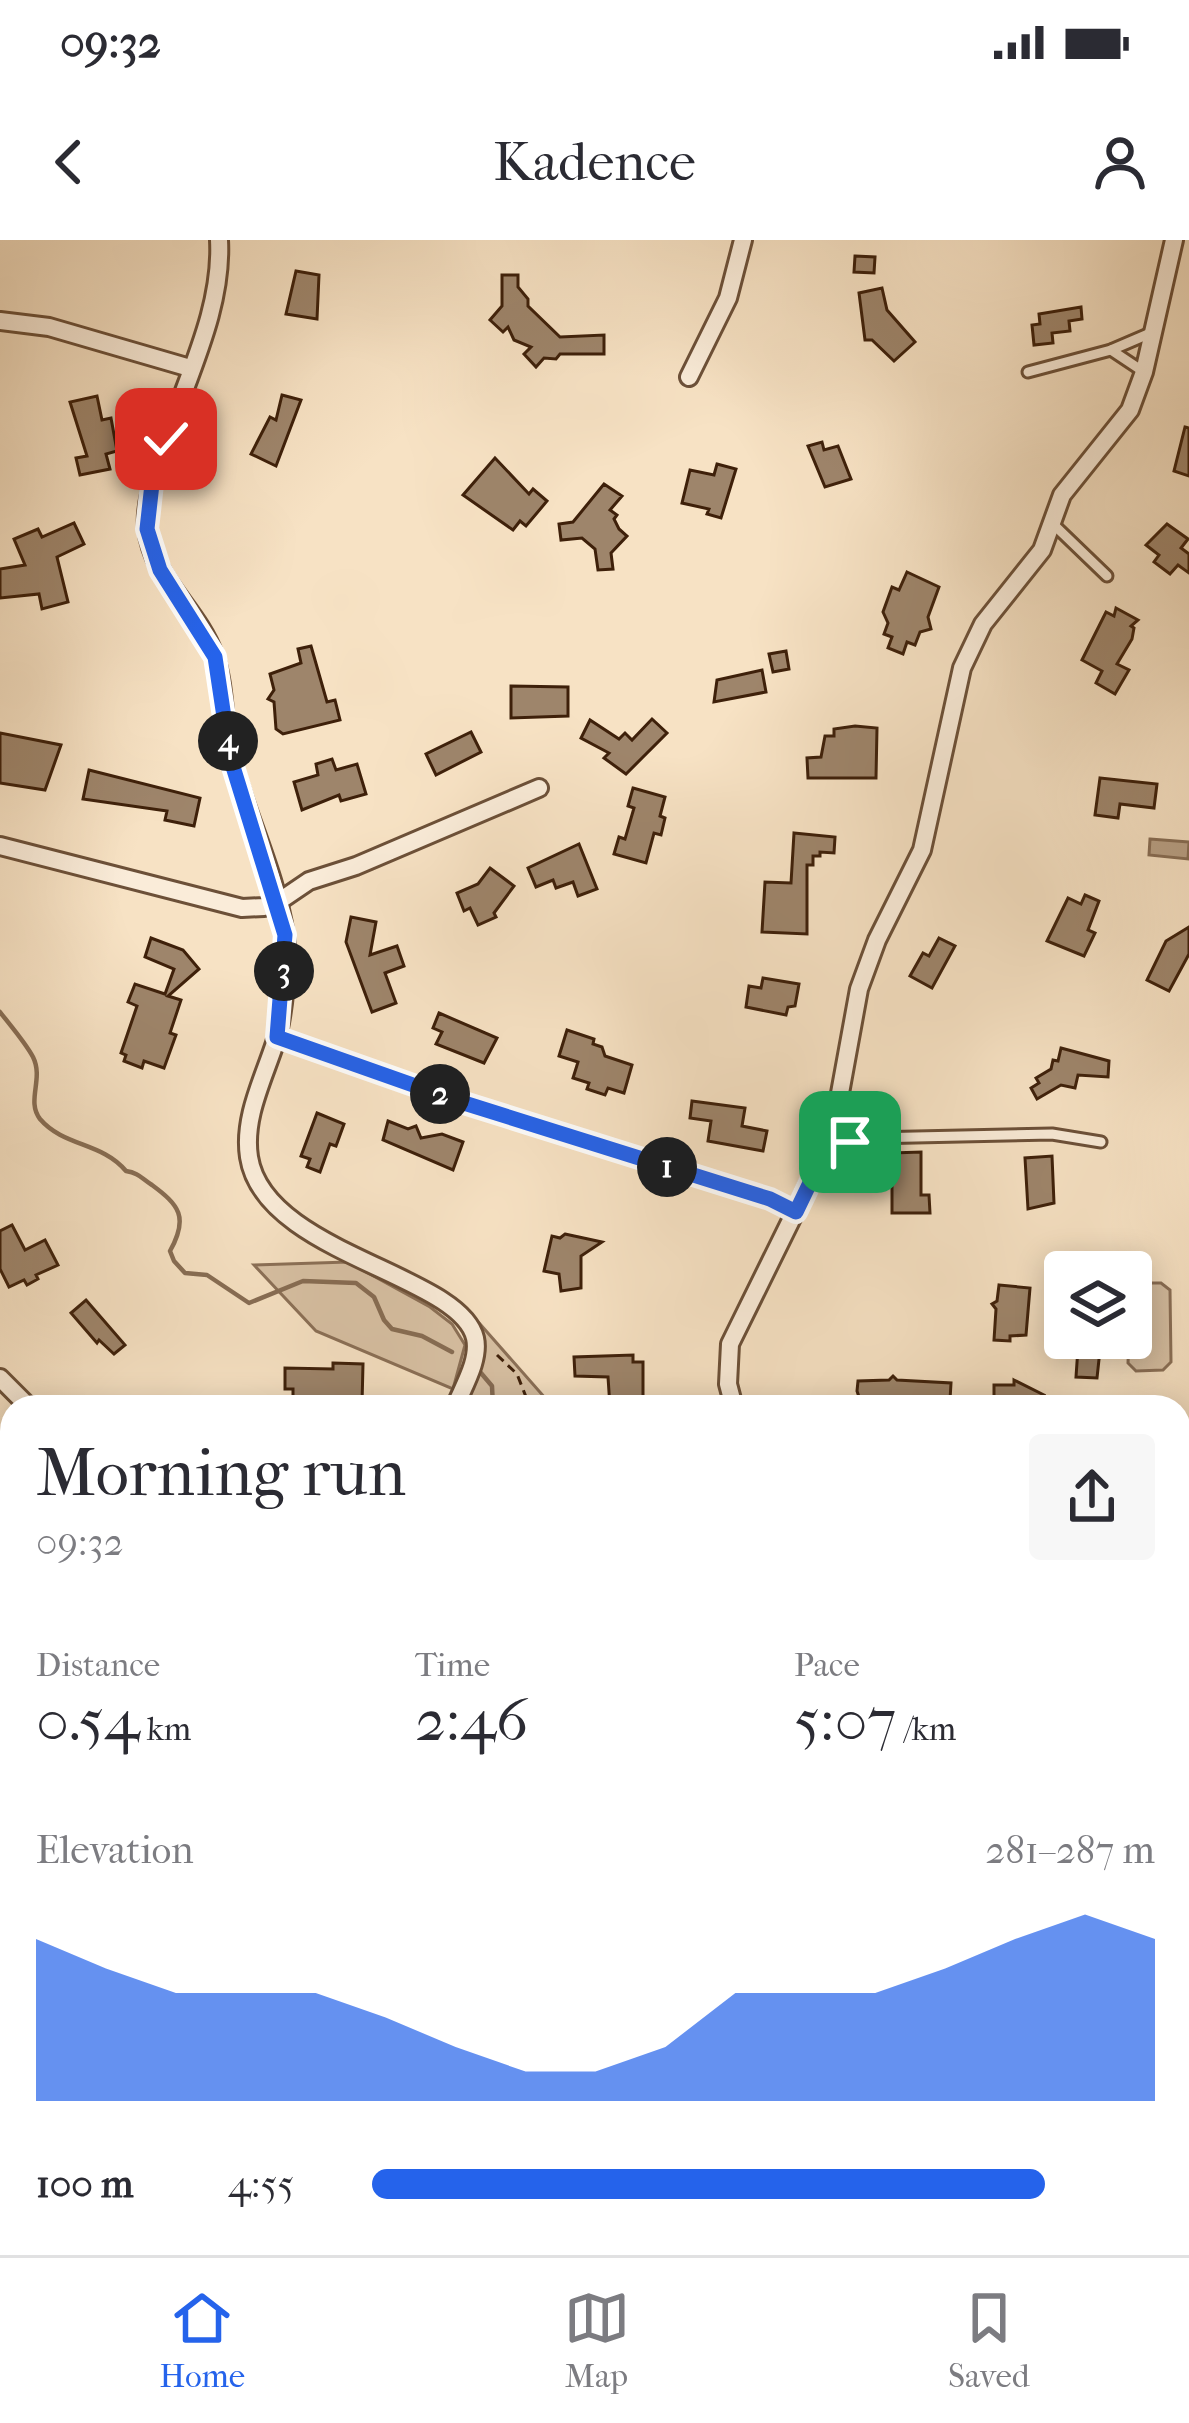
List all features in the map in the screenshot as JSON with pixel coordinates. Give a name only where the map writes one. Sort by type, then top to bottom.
[{"type":"street","points":[[220,240],[219,289],[152,484],[147,529],[160,570],[215,657],[230,757],[278,902],[286,946],[277,1037],[253,1105],[248,1147],[252,1171],[263,1192],[292,1222],[395,1276],[464,1321],[476,1348],[459,1395]]},
{"type":"street","points":[[689,377],[728,298],[743,240]]},
{"type":"street","points":[[731,1395],[730,1344],[832,1137],[859,989],[877,940],[922,850],[962,668],[982,624],[1042,550],[1062,495],[1130,410],[1144,372],[1174,240]]},
{"type":"street","points":[[0,321],[49,327],[190,368]]},
{"type":"street","points":[[0,846],[242,908],[278,902],[309,881],[356,866],[539,788]]},
{"type":"street","points":[[277,1037],[464,1103],[770,1199],[796,1212]]},
{"type":"lane","points":[[1028,372],[1111,350],[1153,332]]},
{"type":"lane","points":[[1111,350],[1144,372]]},
{"type":"lane","points":[[1052,524],[1107,576]]},
{"type":"lane","points":[[832,1137],[850,1142],[1052,1134],[1101,1142]]},
{"type":"path","points":[[497,1355],[517,1374],[525,1395]]},
{"type":"shaded area","points":[[1150,839],[1189,842],[1188,859],[1149,855]]},
{"type":"shaded area","points":[[348,1262],[452,1324],[465,1345],[453,1389],[316,1331],[254,1265]]},
{"type":"shaded area","points":[[1152,1283],[1161,1283],[1170,1290],[1171,1362],[1163,1370],[1136,1371],[1128,1359],[1152,1359]]},
{"type":"shaded area","points":[[480,1324],[542,1395],[466,1395],[483,1342]]},
{"type":"building","points":[[855,256],[875,257],[874,273],[854,272]]},
{"type":"building","points":[[296,271],[319,275],[317,319],[286,314]]},
{"type":"building","points":[[502,275],[518,275],[518,287],[528,306],[560,337],[604,335],[604,354],[560,354],[556,359],[544,358],[536,367],[524,354],[531,347],[514,340],[508,327],[503,332],[490,320],[502,306]]},
{"type":"building","points":[[882,288],[887,310],[915,342],[894,361],[872,340],[865,340],[859,293]]},
{"type":"building","points":[[1081,307],[1082,319],[1069,321],[1070,331],[1052,333],[1053,343],[1034,345],[1032,325],[1040,324],[1039,314]]},
{"type":"building","points":[[282,395],[301,400],[276,466],[251,454],[270,417],[276,420]]},
{"type":"building","points":[[97,396],[102,420],[111,418],[117,451],[106,454],[110,469],[80,475],[76,458],[87,456],[70,402]]},
{"type":"building","points":[[1185,427],[1189,428],[1189,476],[1174,471]]},
{"type":"building","points":[[822,442],[824,450],[838,446],[851,479],[825,487],[808,446]]},
{"type":"building","points":[[495,458],[529,494],[533,489],[547,501],[526,526],[520,521],[513,530],[463,495]]},
{"type":"building","points":[[717,464],[736,469],[721,518],[707,514],[709,509],[682,503],[690,470],[714,475]]},
{"type":"building","points":[[604,484],[622,496],[610,510],[627,536],[611,553],[613,569],[598,570],[595,549],[582,538],[561,540],[559,524],[573,522]]},
{"type":"building","points":[[74,523],[84,544],[57,557],[68,602],[42,609],[39,594],[0,598],[0,569],[25,565],[14,539],[38,529],[42,537]]},
{"type":"building","points":[[1167,524],[1188,539],[1181,548],[1189,554],[1189,573],[1178,565],[1170,574],[1154,562],[1159,555],[1146,545]]},
{"type":"building","points":[[907,572],[939,587],[928,617],[931,629],[920,632],[915,645],[907,642],[903,654],[888,648],[892,637],[884,634],[888,623],[883,612],[892,587],[899,590]]},
{"type":"building","points":[[1116,608],[1138,620],[1131,626],[1132,639],[1117,664],[1129,670],[1115,694],[1096,683],[1102,671],[1082,660],[1106,612],[1114,616]]},
{"type":"building","points":[[311,646],[327,702],[335,700],[340,720],[283,734],[276,729],[274,702],[268,699],[274,690],[270,674],[301,663],[298,649]]},
{"type":"building","points":[[786,651],[789,669],[773,672],[769,654]]},
{"type":"building","points":[[762,670],[766,692],[714,702],[717,680]]},
{"type":"building","points":[[511,686],[568,687],[568,716],[511,718]]},
{"type":"building","points":[[652,719],[667,733],[626,774],[604,758],[609,753],[581,738],[590,720],[619,739],[625,733],[632,740]]},
{"type":"building","points":[[877,728],[876,778],[808,778],[807,758],[821,757],[825,736],[834,736],[834,729]]},
{"type":"building","points":[[471,732],[481,752],[436,775],[426,754]]},
{"type":"building","points":[[0,733],[61,745],[45,790],[0,783]]},
{"type":"building","points":[[332,759],[336,770],[357,764],[366,794],[341,801],[339,795],[302,810],[294,782],[318,775],[316,764]]},
{"type":"building","points":[[89,770],[200,798],[194,826],[165,820],[167,811],[83,799]]},
{"type":"building","points":[[1100,778],[1157,784],[1154,808],[1120,804],[1118,818],[1095,815]]},
{"type":"building","points":[[633,788],[665,797],[661,835],[654,833],[646,863],[614,854],[619,837],[625,839],[634,808],[628,806]]},
{"type":"building","points":[[794,833],[835,837],[834,853],[820,852],[813,856],[813,865],[807,865],[807,934],[762,932],[765,882],[791,883]]},
{"type":"building","points":[[579,844],[597,889],[578,896],[573,882],[556,888],[553,880],[536,887],[528,868]]},
{"type":"building","points":[[490,868],[514,886],[494,913],[496,917],[478,925],[470,908],[464,911],[457,893],[478,884]]},
{"type":"building","points":[[1085,895],[1099,901],[1088,930],[1095,933],[1084,956],[1047,941],[1068,898],[1081,904]]},
{"type":"building","points":[[351,917],[376,922],[370,955],[397,946],[404,966],[385,973],[396,1003],[372,1012],[346,942]]},
{"type":"building","points":[[1189,927],[1189,954],[1169,991],[1147,980],[1166,941]]},
{"type":"building","points":[[151,938],[183,950],[199,969],[168,996],[181,1000],[170,1033],[176,1035],[164,1068],[144,1061],[142,1068],[124,1061],[126,1055],[121,1053],[137,1006],[128,1002],[135,984],[165,994],[174,969],[145,957]]},
{"type":"building","points":[[939,938],[955,946],[932,988],[910,976],[923,953],[929,956]]},
{"type":"building","points":[[763,978],[799,984],[795,1006],[788,1007],[786,1015],[746,1007],[749,986],[761,988]]},
{"type":"building","points":[[439,1013],[497,1038],[484,1063],[436,1044],[442,1032],[433,1028]]},
{"type":"building","points":[[567,1030],[594,1039],[605,1056],[632,1065],[624,1093],[608,1088],[605,1095],[573,1078],[578,1062],[559,1056]]},
{"type":"building","points":[[1061,1048],[1109,1061],[1108,1077],[1078,1075],[1075,1088],[1061,1085],[1037,1099],[1031,1088],[1039,1083],[1036,1078],[1051,1069],[1053,1060],[1058,1061]]},
{"type":"building","points":[[692,1101],[745,1108],[742,1126],[767,1131],[763,1151],[708,1141],[711,1121],[690,1118]]},
{"type":"building","points":[[317,1113],[344,1124],[320,1172],[307,1167],[310,1159],[301,1156]]},
{"type":"building","points":[[388,1121],[408,1129],[416,1126],[421,1138],[442,1134],[463,1142],[453,1170],[383,1140]]},
{"type":"building","points":[[921,1152],[921,1195],[929,1195],[930,1213],[892,1213],[892,1153]]},
{"type":"building","points":[[1052,1156],[1054,1203],[1028,1209],[1025,1158]]},
{"type":"building","points":[[12,1225],[25,1250],[45,1240],[58,1265],[27,1285],[24,1280],[9,1287],[0,1269],[0,1231]]},
{"type":"building","points":[[552,1236],[602,1242],[581,1256],[581,1288],[561,1291],[559,1274],[544,1271]]},
{"type":"building","points":[[999,1285],[1030,1288],[1026,1335],[1010,1336],[1010,1341],[994,1340],[996,1309],[992,1304],[997,1301]]},
{"type":"building","points":[[86,1300],[125,1345],[114,1354],[99,1340],[97,1343],[71,1313]]},
{"type":"building","points":[[633,1355],[633,1362],[643,1362],[643,1395],[609,1395],[608,1377],[575,1376],[574,1357]]},
{"type":"building","points":[[1077,1359],[1099,1359],[1097,1378],[1076,1377]]},
{"type":"building","points":[[333,1363],[363,1364],[362,1395],[293,1395],[293,1389],[285,1389],[285,1368],[333,1369]]},
{"type":"building","points":[[893,1376],[951,1383],[950,1395],[858,1395],[858,1381]]},
{"type":"building","points":[[1014,1380],[1044,1395],[994,1395],[994,1385],[1014,1385]]},
{"type":"waterway","points":[[0,1012],[36,1065],[35,1105],[40,1119],[60,1135],[140,1176],[175,1206],[180,1220],[170,1251],[185,1273],[207,1275],[249,1303],[303,1281],[356,1283],[374,1297],[392,1329],[422,1336],[452,1352]]},
{"type":"waterway","points":[[481,1373],[492,1386],[492,1395]]},
{"type":"route","points":[[166,439],[152,484],[147,529],[160,570],[215,657],[230,757],[278,902],[286,946],[277,1037],[464,1103],[770,1199],[796,1212],[832,1137],[850,1142]]}]
